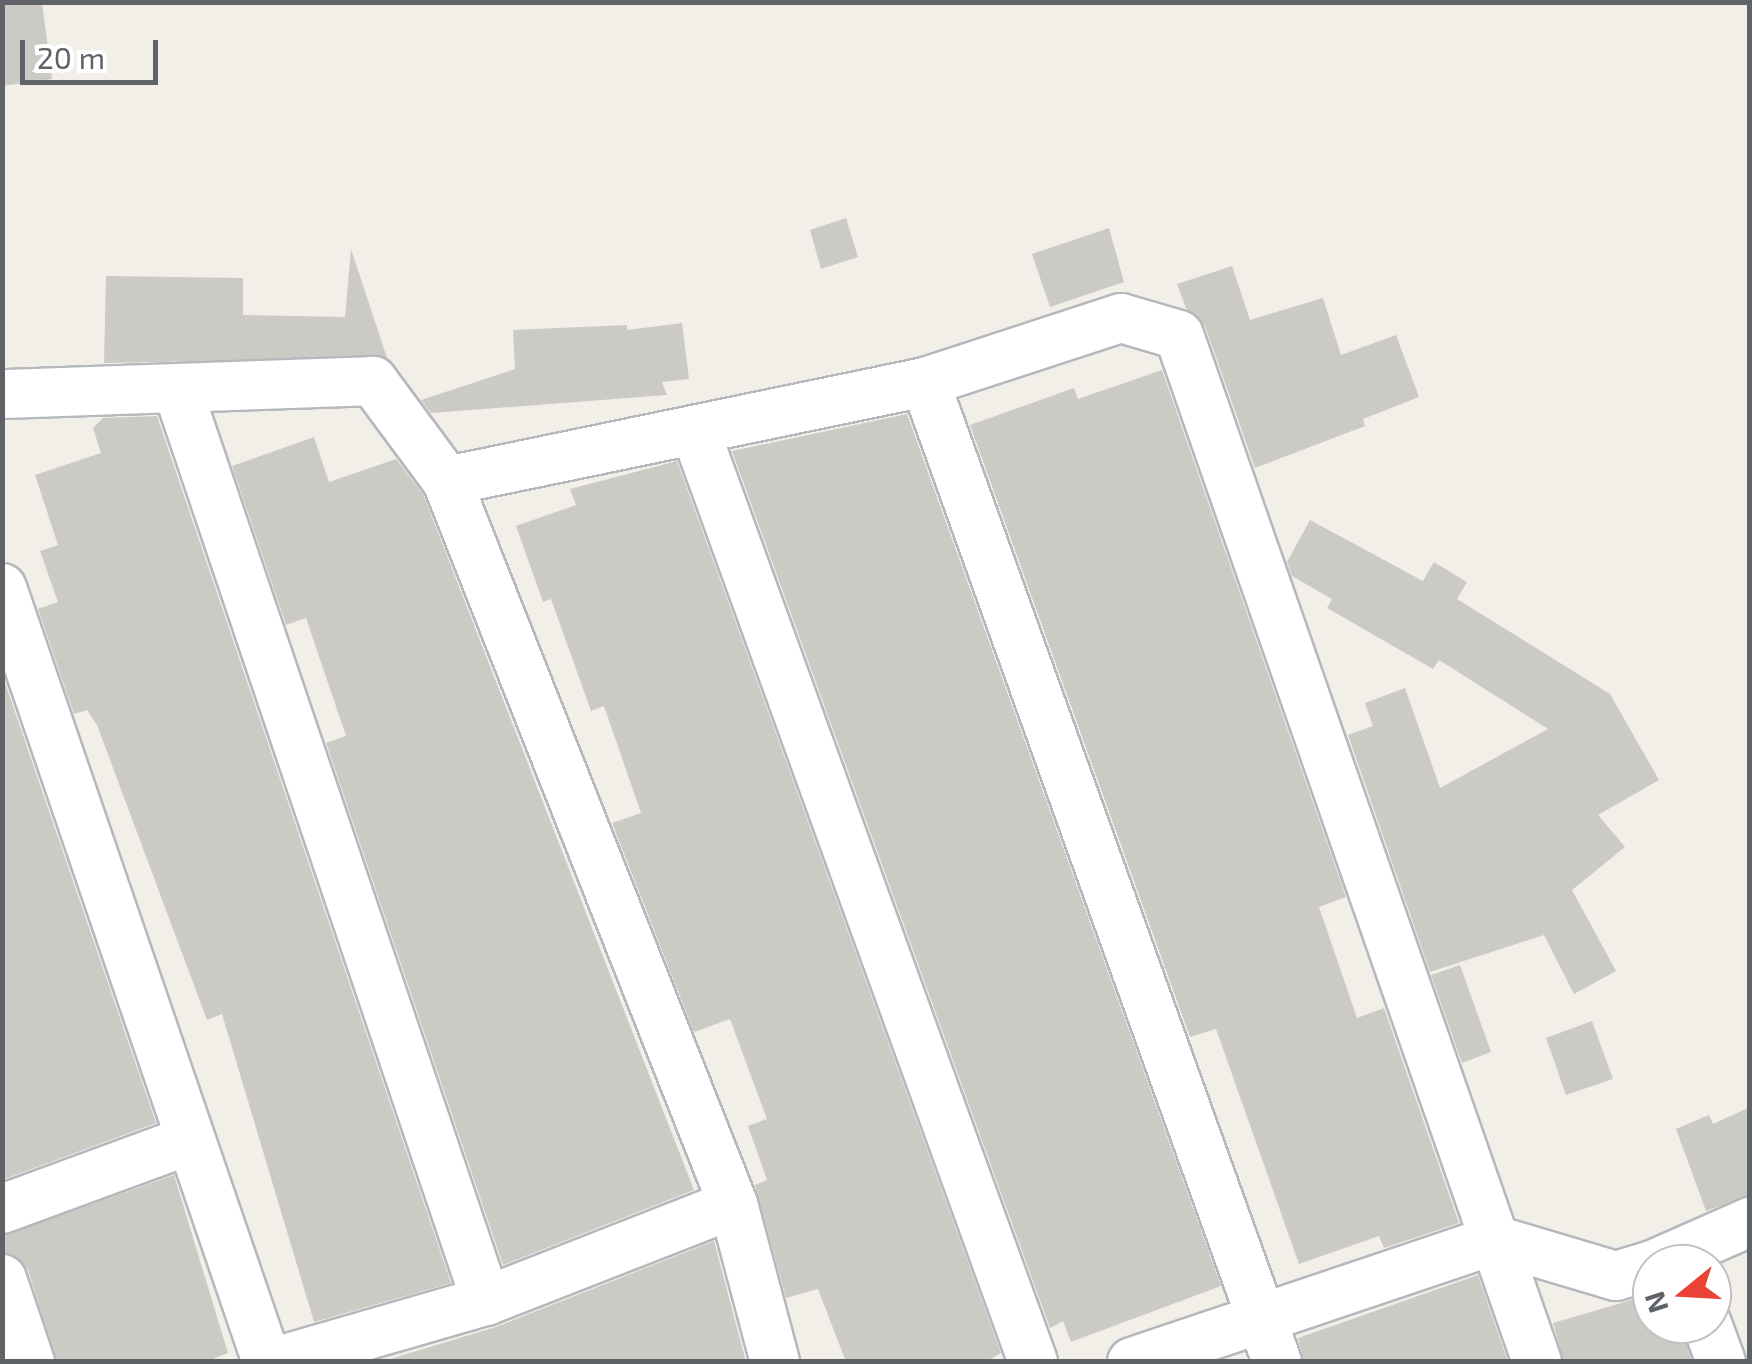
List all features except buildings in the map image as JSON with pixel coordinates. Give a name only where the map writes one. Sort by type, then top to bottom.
[{"type":"street","points":[[447,481],[696,433],[924,382],[1121,318],[1178,335],[1537,1362]]},
{"type":"street","points":[[3,399],[373,381],[447,481],[732,1204],[774,1362]]},
{"type":"street","points":[[924,382],[1278,1362]]},
{"type":"street","points":[[177,388],[486,1301]]},
{"type":"street","points":[[696,433],[1034,1362]]},
{"type":"street","points":[[2,588],[270,1362],[486,1301],[732,1204]]},
{"type":"street","points":[[2,1208],[190,1140]]},
{"type":"street","points":[[1705,1244],[1750,1222]]},
{"type":"street","points":[[1132,1362],[1495,1240],[1616,1276],[1632,1272]]},
{"type":"street","points":[[2,1280],[30,1362]]}]
